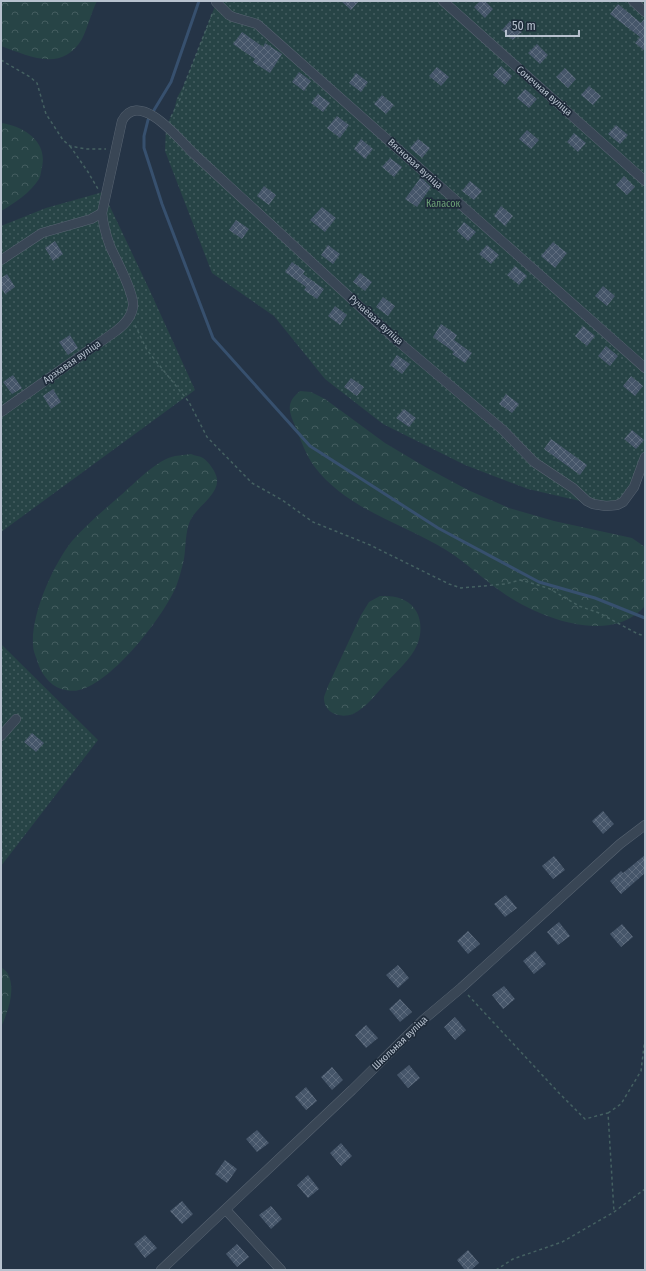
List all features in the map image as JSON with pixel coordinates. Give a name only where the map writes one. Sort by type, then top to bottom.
[{"type":"street","name":"Сонечная вуліца","points":[[443,1],[645,181]]},
{"type":"street","points":[[632,1],[645,12]]},
{"type":"street","name":"Вясновая вуліца","points":[[216,2],[229,15],[257,24],[645,368]]},
{"type":"street","name":"Ручаёвая вуліца","points":[[116,146],[122,121],[125,114],[130,111],[149,114],[166,126],[198,158],[394,338],[503,430],[534,462],[573,488],[593,504],[606,506],[617,505],[623,502],[634,487],[645,457]]},
{"type":"street","points":[[1,260],[42,233],[91,219],[102,212],[116,146]]},
{"type":"street","name":"Арэхавая вуліца","points":[[1,412],[116,332],[123,326],[130,316],[133,305],[127,284],[110,245],[102,220],[102,212]]},
{"type":"street","points":[[1,736],[16,719]]},
{"type":"street","name":"Школьная вуліца","points":[[161,1270],[352,1090],[423,1020],[461,988],[620,844],[645,825]]},
{"type":"street","points":[[226,1210],[281,1270]]},
{"type":"path","points":[[166,126],[181,97],[216,2]]},
{"type":"path","points":[[1,60],[30,77],[37,83],[46,114],[63,140],[70,146],[88,172],[104,201]]},
{"type":"path","points":[[70,146],[96,150],[116,146]]},
{"type":"path","points":[[130,316],[147,350],[189,402],[207,437],[252,483],[282,500],[314,522],[370,545],[448,584],[461,588],[505,584],[520,580],[550,589],[579,606],[599,613],[638,634],[645,636]]},
{"type":"path","points":[[461,988],[585,1119],[608,1113],[621,1104],[641,1071],[645,1038]]},
{"type":"path","points":[[608,1113],[614,1212]]},
{"type":"path","points":[[496,1270],[514,1259],[562,1242],[614,1212],[645,1189]]},
{"type":"green space","points":[[1,1],[97,1],[82,39],[74,49],[65,56],[55,59],[44,59],[23,54],[1,46]]},
{"type":"green space","name":"Каласок","points":[[217,1],[645,1],[645,457],[623,502],[593,504],[528,489],[465,465],[383,424],[325,379],[274,316],[212,273],[165,151],[166,126],[174,111],[177,98],[185,83]]},
{"type":"green space","points":[[1,123],[18,127],[32,136],[41,150],[43,158],[39,179],[22,197],[1,211]]},
{"type":"green space","points":[[103,192],[195,390],[1,532],[1,226],[46,208]]},
{"type":"green space","points":[[300,391],[311,392],[325,399],[385,443],[468,490],[509,508],[554,521],[632,538],[645,547],[645,606],[631,618],[614,624],[596,626],[576,624],[557,619],[521,604],[498,590],[446,550],[358,504],[327,481],[311,462],[306,453],[290,412],[290,404],[295,395]]},
{"type":"green space","points":[[191,454],[203,458],[210,465],[214,470],[217,485],[211,496],[190,521],[187,530],[182,568],[171,597],[150,629],[122,661],[107,675],[92,685],[77,691],[57,687],[49,681],[38,665],[33,649],[33,633],[39,605],[58,563],[72,541],[146,472],[168,458]]},
{"type":"green space","points":[[380,596],[392,596],[401,599],[414,608],[420,620],[420,632],[417,645],[403,665],[362,708],[353,714],[343,716],[338,715],[329,711],[324,703],[324,697],[361,615],[369,602]]},
{"type":"green space","points":[[1,644],[98,740],[1,866]]},
{"type":"green space","points":[[1,967],[6,971],[10,980],[11,993],[8,1008],[1,1027]]},
{"type":"building","points":[[341,1],[359,1],[351,10]]},
{"type":"building","points":[[480,1],[485,1],[493,9],[485,18],[474,7]]},
{"type":"building","points":[[618,4],[641,23],[645,18],[645,51],[635,43],[640,37],[610,14]]},
{"type":"building","points":[[510,21],[522,32],[513,40],[502,30]]},
{"type":"building","points":[[242,32],[263,47],[265,43],[282,54],[270,73],[253,62],[255,59],[233,44]]},
{"type":"building","points":[[537,44],[548,55],[540,64],[528,53]]},
{"type":"building","points":[[501,66],[512,76],[505,85],[493,75]]},
{"type":"building","points":[[437,67],[449,77],[441,86],[429,76]]},
{"type":"building","points":[[565,68],[576,79],[568,88],[556,77]]},
{"type":"building","points":[[299,72],[311,81],[304,91],[292,82]]},
{"type":"building","points":[[356,73],[368,82],[361,92],[349,83]]},
{"type":"building","points":[[589,86],[601,96],[593,105],[581,95]]},
{"type":"building","points":[[525,89],[537,99],[529,108],[517,98]]},
{"type":"building","points":[[318,94],[330,103],[323,112],[311,103]]},
{"type":"building","points":[[382,95],[394,105],[386,114],[374,104]]},
{"type":"building","points":[[337,116],[349,125],[340,138],[327,128]]},
{"type":"building","points":[[616,125],[628,135],[620,144],[608,134]]},
{"type":"building","points":[[527,130],[539,140],[531,149],[519,139]]},
{"type":"building","points":[[574,133],[586,143],[578,152],[567,142]]},
{"type":"building","points":[[361,139],[373,149],[365,159],[354,149]]},
{"type":"building","points":[[418,139],[430,148],[422,158],[410,148]]},
{"type":"building","points":[[390,158],[402,167],[394,177],[382,167]]},
{"type":"building","points":[[624,176],[635,187],[627,195],[616,185]]},
{"type":"building","points":[[421,177],[431,187],[417,207],[405,199]]},
{"type":"building","points":[[470,181],[482,191],[474,200],[462,191]]},
{"type":"building","points":[[264,186],[276,195],[269,205],[257,196]]},
{"type":"building","points":[[501,206],[513,216],[505,226],[494,216]]},
{"type":"building","points":[[322,207],[336,218],[325,232],[310,220]]},
{"type":"building","points":[[236,220],[249,229],[242,239],[229,230]]},
{"type":"building","points":[[464,222],[476,232],[468,241],[457,231]]},
{"type":"building","points":[[55,241],[63,254],[53,261],[45,248]]},
{"type":"building","points":[[553,242],[567,253],[555,268],[541,256]]},
{"type":"building","points":[[328,245],[340,254],[333,264],[321,255]]},
{"type":"building","points":[[487,245],[499,255],[491,264],[479,254]]},
{"type":"building","points":[[292,262],[305,271],[303,274],[324,289],[317,299],[304,290],[306,287],[285,272]]},
{"type":"building","points":[[515,266],[527,276],[519,285],[507,275]]},
{"type":"building","points":[[360,273],[372,282],[365,291],[353,282]]},
{"type":"building","points":[[7,274],[15,287],[5,294],[1,287],[1,278]]},
{"type":"building","points":[[603,286],[615,296],[607,306],[595,296]]},
{"type":"building","points":[[383,297],[395,306],[388,316],[376,307]]},
{"type":"building","points":[[335,306],[347,315],[340,325],[328,316]]},
{"type":"building","points":[[441,324],[457,335],[454,340],[472,353],[465,363],[452,354],[454,352],[433,337]]},
{"type":"building","points":[[583,326],[595,336],[587,346],[575,336]]},
{"type":"building","points":[[70,335],[78,348],[68,355],[59,342]]},
{"type":"building","points":[[606,346],[618,356],[610,366],[598,356]]},
{"type":"building","points":[[397,355],[410,364],[402,374],[390,365]]},
{"type":"building","points":[[13,375],[22,388],[12,394],[3,382]]},
{"type":"building","points":[[631,376],[643,386],[635,396],[623,386]]},
{"type":"building","points":[[351,378],[364,387],[357,396],[344,387]]},
{"type":"building","points":[[53,389],[61,402],[51,409],[43,396]]},
{"type":"building","points":[[506,394],[519,404],[512,413],[499,404]]},
{"type":"building","points":[[404,409],[416,418],[409,427],[396,418]]},
{"type":"building","points":[[632,430],[644,440],[636,449],[624,439]]},
{"type":"building","points":[[551,439],[587,465],[580,475],[544,449]]},
{"type":"building","points":[[32,733],[44,743],[36,752],[24,742]]},
{"type":"building","points":[[603,811],[614,824],[603,834],[592,821]]},
{"type":"building","points":[[645,855],[645,873],[621,894],[610,881],[621,871],[623,873]]},
{"type":"building","points":[[554,856],[565,870],[553,879],[542,866]]},
{"type":"building","points":[[506,895],[517,908],[505,917],[494,904]]},
{"type":"building","points":[[559,922],[570,936],[558,945],[547,932]]},
{"type":"building","points":[[622,924],[633,937],[621,947],[610,934]]},
{"type":"building","points":[[468,931],[480,944],[468,954],[457,941]]},
{"type":"building","points":[[535,951],[546,964],[534,974],[523,961]]},
{"type":"building","points":[[398,965],[409,978],[398,988],[386,975]]},
{"type":"building","points":[[504,986],[515,999],[503,1009],[492,995]]},
{"type":"building","points":[[400,999],[412,1012],[400,1022],[389,1009]]},
{"type":"building","points":[[455,1017],[466,1030],[455,1040],[444,1027]]},
{"type":"building","points":[[366,1025],[378,1038],[366,1048],[355,1035]]},
{"type":"building","points":[[409,1065],[420,1078],[408,1088],[397,1075]]},
{"type":"building","points":[[332,1067],[343,1080],[332,1090],[321,1077]]},
{"type":"building","points":[[306,1087],[317,1101],[306,1110],[295,1097]]},
{"type":"building","points":[[257,1130],[269,1143],[257,1152],[246,1139]]},
{"type":"building","points":[[341,1143],[352,1156],[341,1166],[330,1153]]},
{"type":"building","points":[[225,1160],[237,1169],[227,1183],[215,1174]]},
{"type":"building","points":[[308,1175],[319,1189],[308,1198],[297,1185]]},
{"type":"building","points":[[182,1201],[193,1214],[182,1224],[170,1211]]},
{"type":"building","points":[[271,1206],[282,1219],[271,1229],[259,1215]]},
{"type":"building","points":[[145,1235],[157,1248],[145,1258],[134,1244]]},
{"type":"building","points":[[237,1244],[249,1257],[237,1267],[226,1254]]},
{"type":"building","points":[[468,1250],[479,1263],[471,1270],[465,1270],[457,1260]]},
{"type":"waterway","points":[[199,1],[171,82],[148,120],[144,136],[144,148],[162,204],[213,338],[310,446],[438,528],[539,582],[595,598],[645,618]]}]
